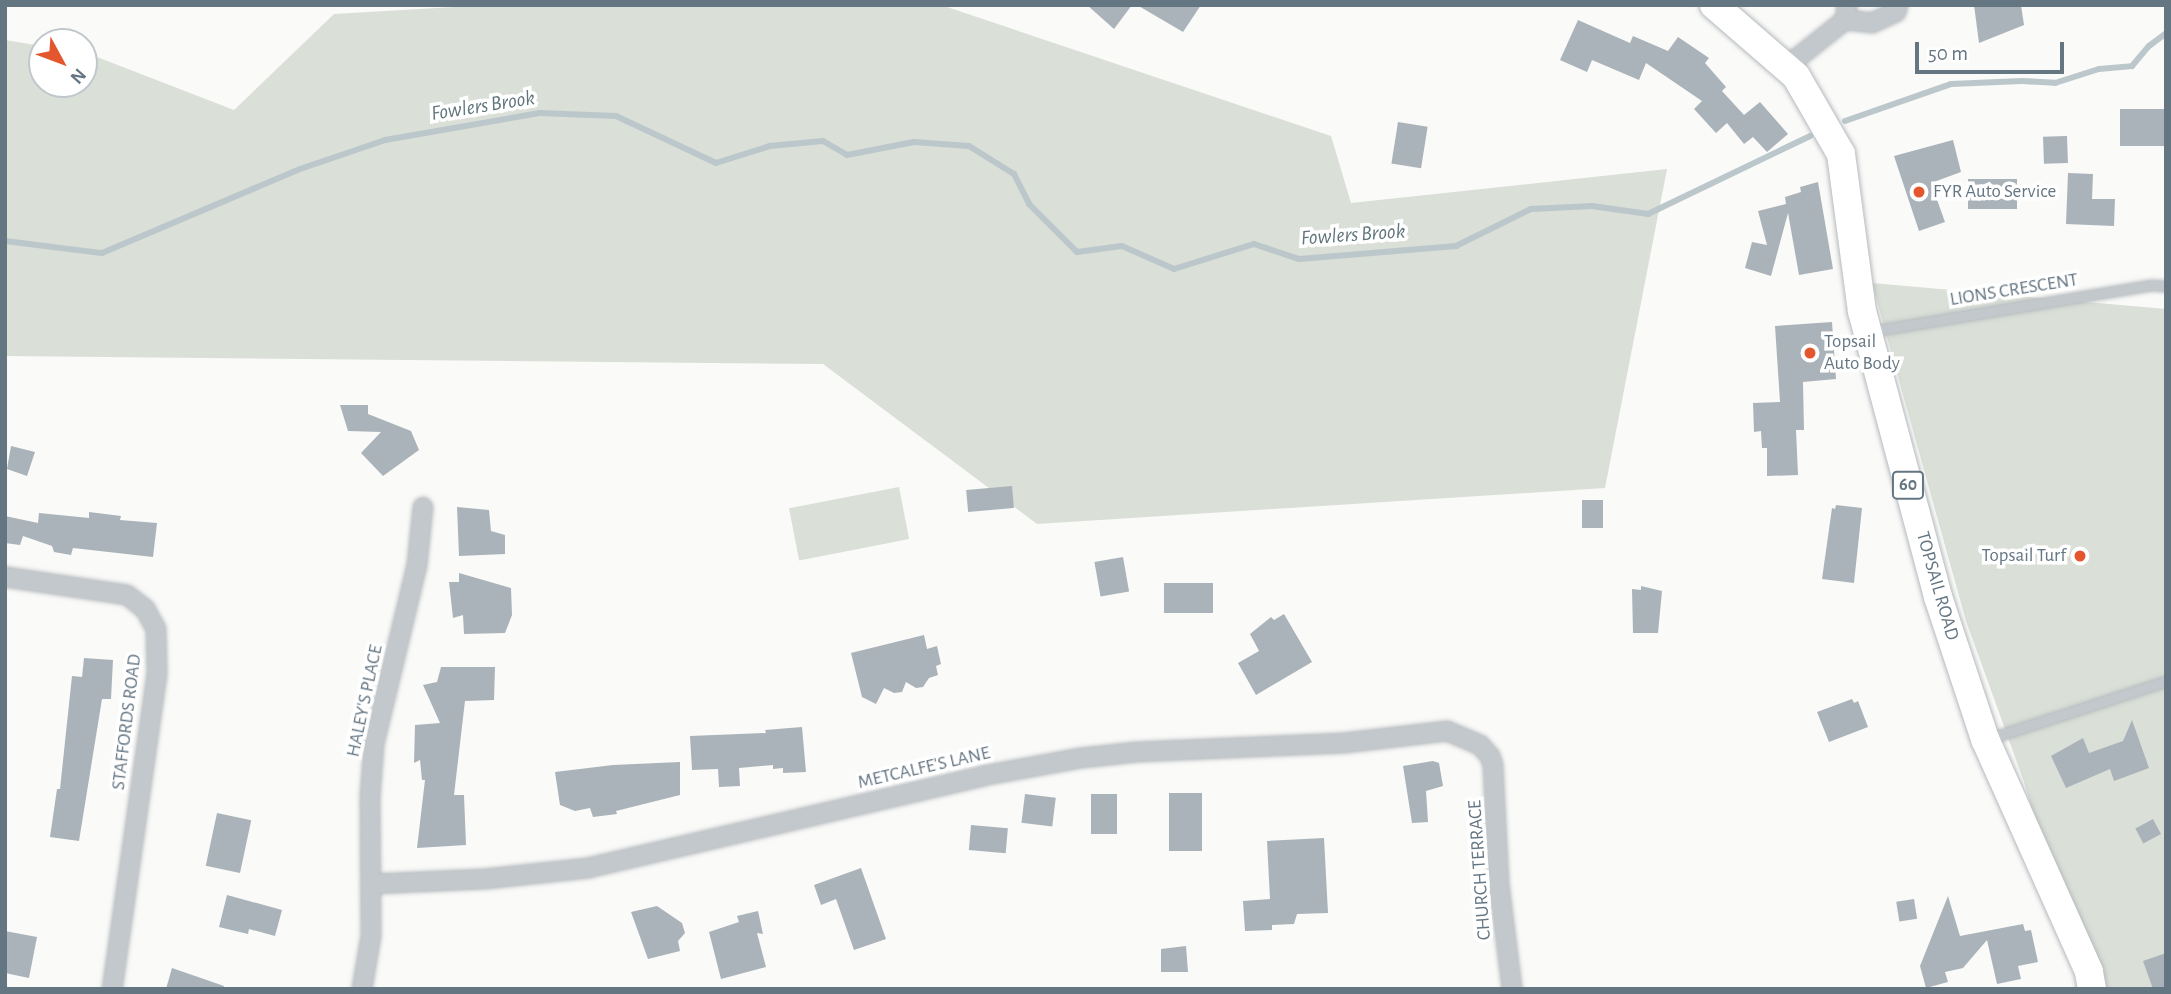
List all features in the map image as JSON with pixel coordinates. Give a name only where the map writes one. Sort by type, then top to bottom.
[{"type":"main road","name":"TOPSAIL ROAD","points":[[1714,5],[1796,76],[1841,154],[1862,311],[1938,597],[1985,739],[2089,972],[2092,989]]},
{"type":"street","points":[[1786,67],[1846,13],[1872,23],[1896,12],[1898,5]]},
{"type":"street","name":"HALEY'S PLACE","points":[[362,989],[371,936],[370,797],[374,744],[417,565],[423,507]]},
{"type":"street","name":"STAFFORDS ROAD","points":[[5,577],[127,595],[145,609],[156,629],[155,683],[112,989]]},
{"type":"street","name":"METCALFE'S LANE","points":[[372,884],[485,879],[588,868],[982,776],[1081,758],[1137,752],[1344,743],[1447,731],[1465,736],[1485,750]]},
{"type":"street","name":"CHURCH TERRACE","points":[[1485,750],[1494,775],[1499,884],[1512,989]]},
{"type":"lane","name":"LIONS CRESCENT","points":[[1867,332],[2151,285],[2166,286]]},
{"type":"lane","points":[[1985,739],[2166,681]]},
{"type":"shaded area","points":[[488,5],[941,5],[1331,136],[1351,203],[1667,169],[1605,488],[1037,524],[823,364],[5,356],[5,40],[28,44],[28,98],[98,98],[98,57],[234,110],[334,14]]},
{"type":"shaded area","points":[[1872,283],[2166,309],[2166,989],[2085,989],[2024,782],[1966,621]]},
{"type":"shaded area","points":[[899,487],[909,539],[799,560],[789,508]]},
{"type":"building","points":[[1087,5],[1132,5],[1114,29]]},
{"type":"building","points":[[1137,5],[1201,5],[1183,32]]},
{"type":"building","points":[[1974,5],[2021,5],[2024,25],[1979,43]]},
{"type":"building","points":[[1578,20],[1630,43],[1633,36],[1668,51],[1678,37],[1709,58],[1705,63],[1726,87],[1722,91],[1744,115],[1760,102],[1788,134],[1767,152],[1753,137],[1744,144],[1727,123],[1716,133],[1694,109],[1702,101],[1646,63],[1639,80],[1592,60],[1587,72],[1560,60]]},
{"type":"building","points":[[2120,109],[2166,109],[2166,146],[2120,146]]},
{"type":"building","points":[[1398,122],[1428,127],[1421,168],[1391,163]]},
{"type":"building","points":[[2067,136],[2068,163],[2044,164],[2043,137]]},
{"type":"building","points":[[1953,140],[1961,172],[1931,183],[1945,222],[1919,231],[1894,156]]},
{"type":"building","points":[[2068,173],[2093,174],[2092,199],[2115,199],[2114,226],[2066,224]]},
{"type":"building","points":[[1968,179],[2017,179],[2017,209],[1968,209]]},
{"type":"building","points":[[1818,182],[1833,269],[1799,275],[1788,213],[1771,276],[1745,268],[1752,242],[1767,245],[1758,211],[1786,204],[1785,197],[1801,192],[1800,187]]},
{"type":"building","points":[[1832,322],[1836,379],[1803,382],[1804,430],[1796,430],[1798,475],[1767,476],[1767,448],[1762,448],[1761,431],[1754,432],[1753,403],[1780,402],[1775,326]]},
{"type":"building","points":[[340,405],[368,405],[368,414],[411,431],[419,450],[383,476],[361,453],[381,432],[348,431]]},
{"type":"building","points":[[11,446],[35,452],[27,476],[7,469]]},
{"type":"building","points":[[1012,486],[1014,508],[968,512],[966,490]]},
{"type":"building","points":[[1582,500],[1603,500],[1603,528],[1582,528]]},
{"type":"building","points":[[1836,505],[1862,508],[1854,583],[1822,579],[1832,508],[1835,509]]},
{"type":"building","points":[[457,507],[489,510],[491,531],[505,535],[505,554],[459,556]]},
{"type":"building","points":[[89,512],[121,516],[120,520],[157,523],[153,557],[73,548],[71,555],[54,552],[52,546],[23,536],[20,545],[5,543],[5,516],[38,523],[39,513],[89,518]]},
{"type":"building","points":[[1123,557],[1129,591],[1101,597],[1094,562]]},
{"type":"building","points":[[459,573],[511,588],[512,615],[505,633],[464,634],[463,615],[453,618],[449,582],[459,582]]},
{"type":"building","points":[[1164,583],[1213,583],[1213,613],[1164,613]]},
{"type":"building","points":[[1641,586],[1662,591],[1658,633],[1633,633],[1632,589],[1641,590]]},
{"type":"building","points":[[1284,614],[1312,662],[1256,695],[1238,663],[1259,651],[1250,634],[1271,617],[1274,620]]},
{"type":"building","points":[[924,635],[927,649],[937,646],[941,664],[936,666],[938,675],[929,678],[923,687],[916,688],[906,682],[902,692],[894,693],[884,688],[876,704],[862,697],[851,653]]},
{"type":"building","points":[[84,658],[113,660],[111,699],[102,699],[79,841],[50,837],[57,789],[60,789],[72,676],[82,677]]},
{"type":"building","points":[[441,667],[495,667],[494,700],[465,701],[454,795],[464,795],[466,845],[417,848],[425,780],[422,780],[420,760],[414,763],[415,725],[440,723],[423,685],[437,682]]},
{"type":"building","points":[[1852,699],[1854,703],[1858,701],[1868,727],[1829,742],[1817,712]]},
{"type":"building","points":[[2132,720],[2149,768],[2114,781],[2110,769],[2066,788],[2051,756],[2083,738],[2089,753],[2123,741]]},
{"type":"building","points":[[802,727],[806,772],[783,773],[783,768],[773,769],[773,765],[739,768],[740,786],[719,787],[718,769],[692,770],[690,736],[766,733],[765,730]]},
{"type":"building","points":[[1433,761],[1439,763],[1443,786],[1426,791],[1428,822],[1412,823],[1403,766]]},
{"type":"building","points":[[680,762],[680,795],[616,811],[617,814],[593,817],[590,808],[575,811],[560,805],[555,772],[613,765]]},
{"type":"building","points":[[1169,793],[1202,793],[1202,851],[1169,851]]},
{"type":"building","points":[[1025,794],[1056,798],[1052,827],[1021,823]]},
{"type":"building","points":[[1091,794],[1117,794],[1117,834],[1091,834]]},
{"type":"building","points":[[217,813],[251,820],[240,873],[206,866]]},
{"type":"building","points":[[2153,819],[2161,834],[2143,843],[2135,828]]},
{"type":"building","points":[[971,825],[1008,828],[1006,853],[969,850]]},
{"type":"building","points":[[1324,838],[1328,913],[1297,914],[1294,924],[1272,925],[1272,930],[1245,931],[1243,901],[1270,899],[1267,841]]},
{"type":"building","points":[[861,868],[886,939],[854,950],[836,899],[821,905],[814,885]]},
{"type":"building","points":[[227,895],[282,910],[275,936],[249,929],[248,934],[219,927]]},
{"type":"building","points":[[1948,896],[1960,936],[2023,924],[2025,931],[2031,930],[2038,962],[2018,966],[2021,979],[1997,984],[1987,940],[1963,968],[1945,972],[1948,982],[1926,988],[1920,966]]},
{"type":"building","points":[[1914,899],[1917,919],[1899,922],[1896,902]]},
{"type":"building","points":[[657,906],[682,923],[685,933],[678,941],[680,951],[648,959],[631,912]]},
{"type":"building","points":[[758,911],[763,934],[757,933],[766,967],[721,979],[709,932],[739,922],[737,916]]},
{"type":"building","points":[[5,931],[37,937],[29,978],[5,973]]},
{"type":"building","points":[[1186,946],[1188,972],[1161,972],[1161,949]]},
{"type":"building","points":[[2166,953],[2166,989],[2153,989],[2143,961]]},
{"type":"building","points":[[172,968],[224,986],[223,989],[166,989]]},
{"type":"waterway","name":"Fowlers Brook","points":[[1845,121],[1951,84],[2022,81],[2055,83],[2099,69],[2132,66],[2149,46],[2166,33]]},
{"type":"waterway","name":"Fowlers Brook","points":[[5,241],[102,253],[300,169],[385,140],[540,113],[616,116],[716,163],[770,146],[823,141],[847,155],[914,142],[969,146],[1014,174],[1029,204],[1077,252],[1122,246],[1174,269],[1254,244],[1299,259],[1456,246],[1531,209],[1592,206],[1648,214],[1810,136]]},
{"type":"place","name":"FYR Auto Service","points":[[1919,192]]},
{"type":"place","name":"Topsail Auto Body","points":[[1810,353]]},
{"type":"place","name":"Topsail Turf","points":[[2080,556]]}]
